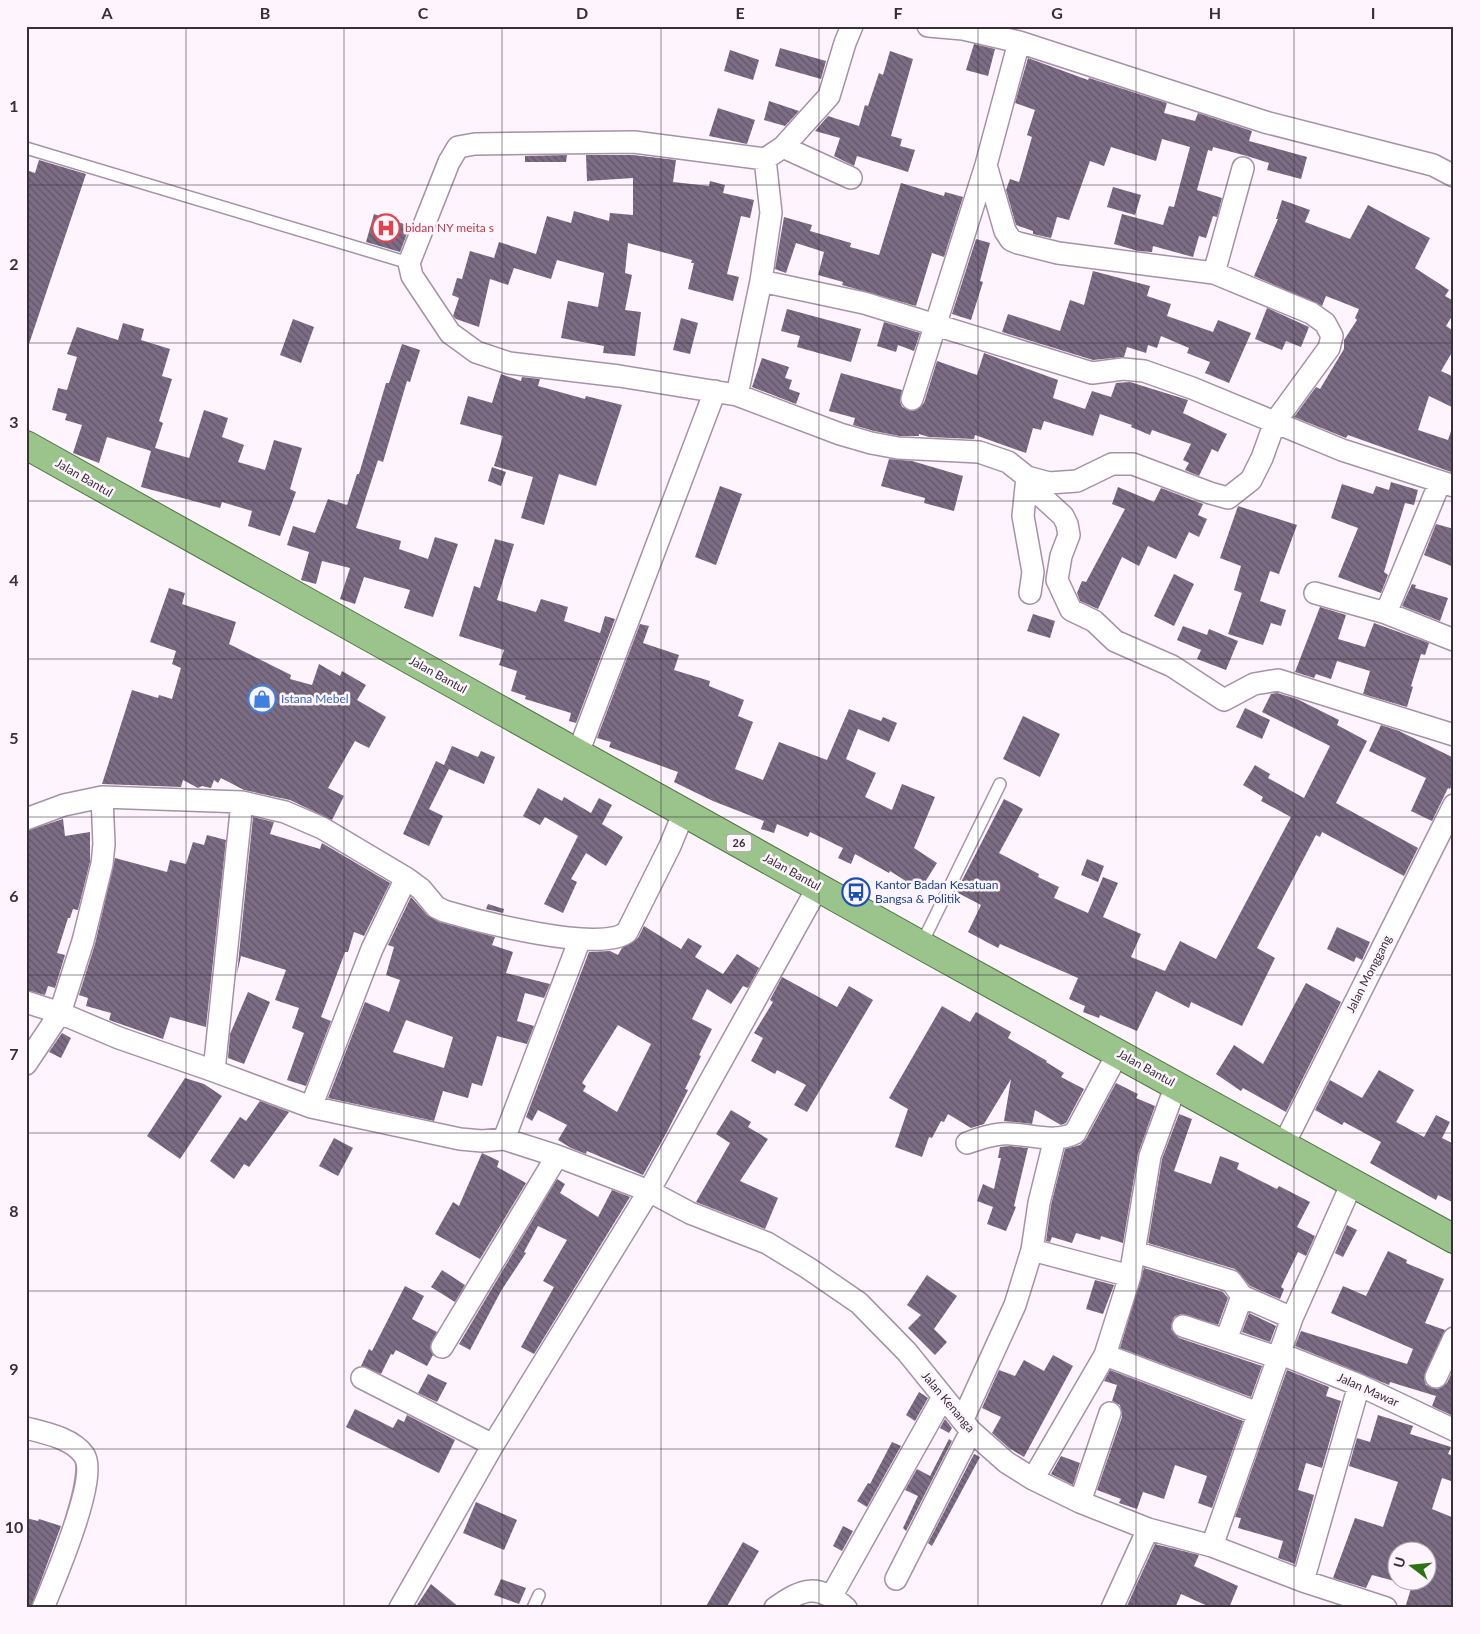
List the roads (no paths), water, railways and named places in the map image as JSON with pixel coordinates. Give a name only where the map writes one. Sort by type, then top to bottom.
[{"type":"main road","name":"Jalan Bantul","points":[[26,445],[684,812],[813,895],[921,945],[1454,1239]]},
{"type":"street","points":[[852,26],[829,96],[783,147],[765,159],[634,142],[462,146],[458,148],[449,162],[409,263],[412,276],[450,333],[476,352],[508,363],[619,376],[737,395],[840,434],[871,443],[898,448],[971,451],[997,457],[1017,468],[1040,495],[1063,516],[1068,524],[1068,535],[1061,556],[1057,580],[1064,599],[1074,613],[1094,621],[1115,642],[1172,666],[1224,700],[1254,684],[1278,680],[1454,735]]},
{"type":"street","points":[[928,26],[963,29],[1019,42],[1265,122],[1433,165],[1454,176]]},
{"type":"street","points":[[912,399],[986,166],[1019,42]]},
{"type":"street","points":[[783,147],[850,178]]},
{"type":"street","points":[[737,395],[761,281],[771,213],[765,159]]},
{"type":"street","points":[[986,166],[1005,231],[1011,240],[1058,253],[1214,273],[1303,309],[1317,317],[1330,329],[1332,336],[1329,348],[1275,422],[1262,458],[1251,480],[1228,498],[1133,464],[1112,464],[1077,482],[1049,483],[1026,477]]},
{"type":"street","points":[[1214,273],[1243,168]]},
{"type":"street","points":[[761,281],[864,303],[1092,373],[1123,369],[1144,372],[1192,388],[1342,450],[1447,484],[1386,613]]},
{"type":"street","points":[[578,753],[715,391]]},
{"type":"street","points":[[1026,477],[1023,516],[1033,572],[1030,593]]},
{"type":"street","points":[[1314,592],[1386,613],[1454,640]]},
{"type":"street","points":[[26,820],[64,805],[102,797],[242,802],[285,812],[322,828],[406,878],[421,889],[436,907],[444,912],[513,930],[580,938],[613,939],[627,932],[656,876],[684,812]]},
{"type":"street","points":[[26,1064],[60,1013],[98,883],[104,844],[102,797]]},
{"type":"street","points":[[214,1071],[242,802]]},
{"type":"street","name":"Jalan Monggang","points":[[1284,1144],[1454,805]]},
{"type":"street","points":[[311,1108],[372,948],[406,878]]},
{"type":"street","points":[[400,1608],[493,1445],[649,1191],[813,895]]},
{"type":"street","points":[[26,1002],[60,1013],[119,1038],[214,1071],[311,1108],[460,1139],[482,1141],[504,1139],[580,938]]},
{"type":"street","points":[[967,1143],[1002,1134],[1068,1138],[1075,1133],[1118,1053]]},
{"type":"street","points":[[1033,1479],[1105,1356],[1130,1276],[1150,1156],[1176,1085]]},
{"type":"street","points":[[896,1579],[967,1425],[1015,1305],[1032,1250],[1039,1203],[1056,1138]]},
{"type":"street","name":"Jalan Kenanga","points":[[504,1139],[557,1156],[649,1191],[690,1213],[767,1243],[808,1268],[859,1303],[907,1352],[967,1425],[1006,1462],[1033,1479],[1080,1502],[1148,1529],[1212,1546],[1303,1581],[1386,1608]]},
{"type":"street","points":[[442,1347],[557,1156]]},
{"type":"street","points":[[1212,1546],[1292,1318],[1352,1183]]},
{"type":"street","points":[[1032,1250],[1130,1276]]},
{"type":"street","points":[[1135,1252],[1231,1281],[1242,1296],[1292,1318]]},
{"type":"street","points":[[1226,1340],[1242,1296]]},
{"type":"street","name":"Jalan Mawar","points":[[1183,1326],[1280,1356],[1359,1385],[1454,1430]]},
{"type":"street","points":[[1436,1377],[1454,1338]]},
{"type":"street","points":[[1105,1356],[1258,1413]]},
{"type":"street","points":[[362,1378],[493,1445]]},
{"type":"street","points":[[1303,1581],[1359,1385]]},
{"type":"street","points":[[775,1608],[796,1593],[804,1590],[815,1591],[839,1602],[943,1397]]},
{"type":"street","points":[[1080,1502],[1110,1414]]},
{"type":"street","points":[[26,1428],[69,1442],[85,1456],[88,1467],[87,1480],[68,1545],[43,1608]]},
{"type":"street","points":[[1112,1608],[1148,1529]]},
{"type":"lane","points":[[26,148],[409,263]]},
{"type":"lane","points":[[921,945],[1000,784]]},
{"type":"lane","points":[[533,1608],[539,1595]]},
{"type":"place","name":"bidan NY meita s","points":[[386,228]]},
{"type":"place","name":"Istana Mebel","points":[[262,699]]},
{"type":"place","name":"Kantor Badan Kesatuan Bangsa & Politik","points":[[856,892]]}]
